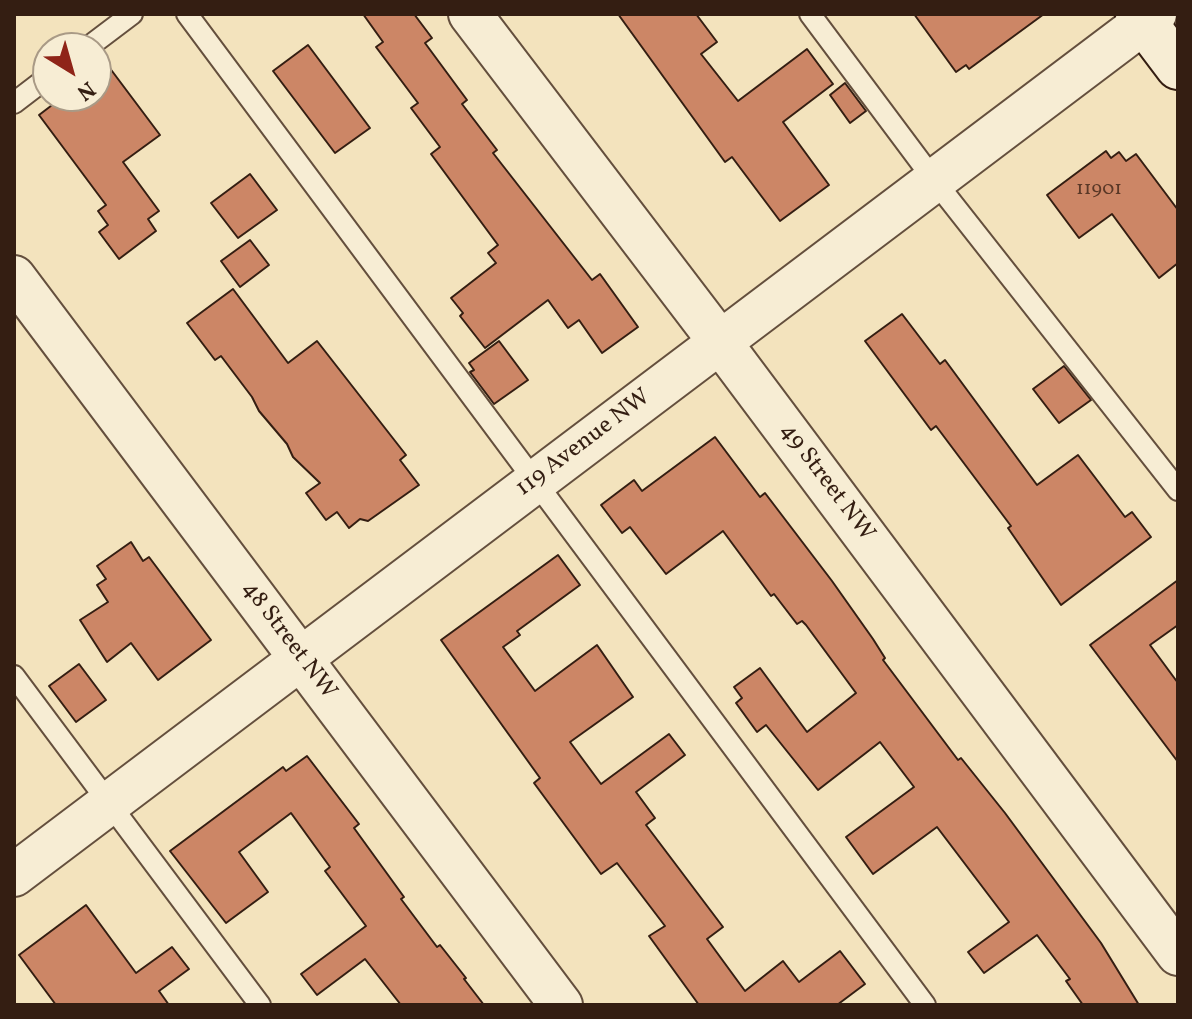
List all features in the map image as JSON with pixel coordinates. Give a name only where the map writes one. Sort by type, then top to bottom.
[{"type":"main road","points":[[1146,17],[1178,67]]},
{"type":"street","name":"49 Street NW","points":[[470,14],[1178,954]]},
{"type":"street","name":"119 Avenue NW","points":[[14,875],[1146,17]]},
{"type":"street","name":"48 Street NW","points":[[14,277],[561,1005]]},
{"type":"lane","points":[[108,32],[132,14]]},
{"type":"lane","points":[[187,14],[925,1005]]},
{"type":"lane","points":[[810,14],[934,180],[1178,490]]},
{"type":"lane","points":[[14,103],[32,89]]},
{"type":"lane","points":[[14,676],[260,1005]]},
{"type":"building","points":[[363,14],[414,14],[432,38],[425,43],[467,100],[462,104],[497,150],[493,153],[592,280],[600,274],[638,327],[602,353],[579,320],[568,328],[548,300],[485,348],[460,316],[463,313],[451,298],[496,263],[488,253],[498,245],[431,154],[440,147],[411,108],[418,103],[376,47],[383,42]]},
{"type":"building","points":[[618,14],[696,14],[717,42],[701,54],[738,101],[807,49],[833,84],[783,122],[829,185],[780,221],[732,157],[725,162]]},
{"type":"building","points":[[914,14],[1044,14],[969,69],[966,65],[956,72]]},
{"type":"building","points":[[308,45],[370,128],[335,153],[273,71]]},
{"type":"building","points":[[112,71],[160,135],[123,162],[159,211],[148,219],[156,231],[119,259],[99,232],[108,225],[98,211],[106,205],[39,115],[43,112],[112,112]]},
{"type":"building","points":[[845,83],[866,111],[850,123],[830,95]]},
{"type":"building","points":[[1106,151],[1111,158],[1119,152],[1126,161],[1136,154],[1178,210],[1178,263],[1159,278],[1112,214],[1079,238],[1047,195]]},
{"type":"building","points":[[250,174],[277,210],[238,238],[211,203]]},
{"type":"building","points":[[250,240],[269,265],[240,287],[221,261]]},
{"type":"building","points":[[233,289],[288,363],[317,341],[406,455],[400,460],[419,485],[368,521],[360,519],[349,528],[337,512],[326,520],[306,493],[320,483],[293,457],[287,444],[259,411],[221,356],[215,360],[187,323]]},
{"type":"building","points":[[902,314],[940,364],[945,360],[1037,485],[1078,455],[1125,517],[1132,512],[1151,537],[1061,605],[1008,528],[1011,526],[936,426],[931,430],[865,341]]},
{"type":"building","points":[[499,341],[528,380],[494,404],[470,372],[474,370],[469,363]]},
{"type":"building","points":[[1064,366],[1091,400],[1059,423],[1033,389]]},
{"type":"building","points":[[715,437],[760,497],[765,493],[832,581],[873,639],[885,658],[883,660],[958,760],[961,758],[1005,813],[1101,943],[1139,1005],[1083,1005],[1066,981],[1070,979],[1037,935],[984,973],[968,952],[1009,922],[937,827],[873,874],[846,837],[914,787],[880,742],[818,790],[766,725],[757,732],[736,703],[742,698],[734,687],[760,668],[807,732],[856,693],[806,625],[802,621],[797,624],[774,594],[771,596],[723,531],[666,574],[630,527],[622,533],[601,505],[634,480],[642,491]]},
{"type":"building","points":[[131,542],[143,561],[149,557],[211,640],[158,680],[131,643],[107,662],[80,620],[108,602],[97,585],[106,579],[97,566]]},
{"type":"building","points":[[558,555],[580,585],[517,631],[520,635],[503,647],[535,691],[597,645],[633,697],[570,742],[601,784],[669,734],[685,755],[636,792],[655,818],[646,825],[723,927],[707,939],[745,991],[783,961],[799,982],[840,951],[865,984],[837,1005],[699,1005],[649,936],[665,926],[617,863],[601,874],[534,783],[540,778],[441,640]]},
{"type":"building","points":[[1178,580],[1178,625],[1150,645],[1178,683],[1178,762],[1090,645]]},
{"type":"building","points":[[79,664],[106,700],[76,722],[49,686]]},
{"type":"building","points":[[307,756],[359,824],[354,828],[404,897],[401,899],[437,947],[440,945],[466,978],[484,1005],[401,1005],[365,959],[317,995],[301,974],[366,926],[325,871],[330,867],[291,813],[239,852],[268,892],[226,923],[170,851],[283,767],[286,771]]},
{"type":"building","points":[[86,905],[136,973],[172,947],[189,969],[159,991],[169,1005],[56,1005],[19,955]]}]
